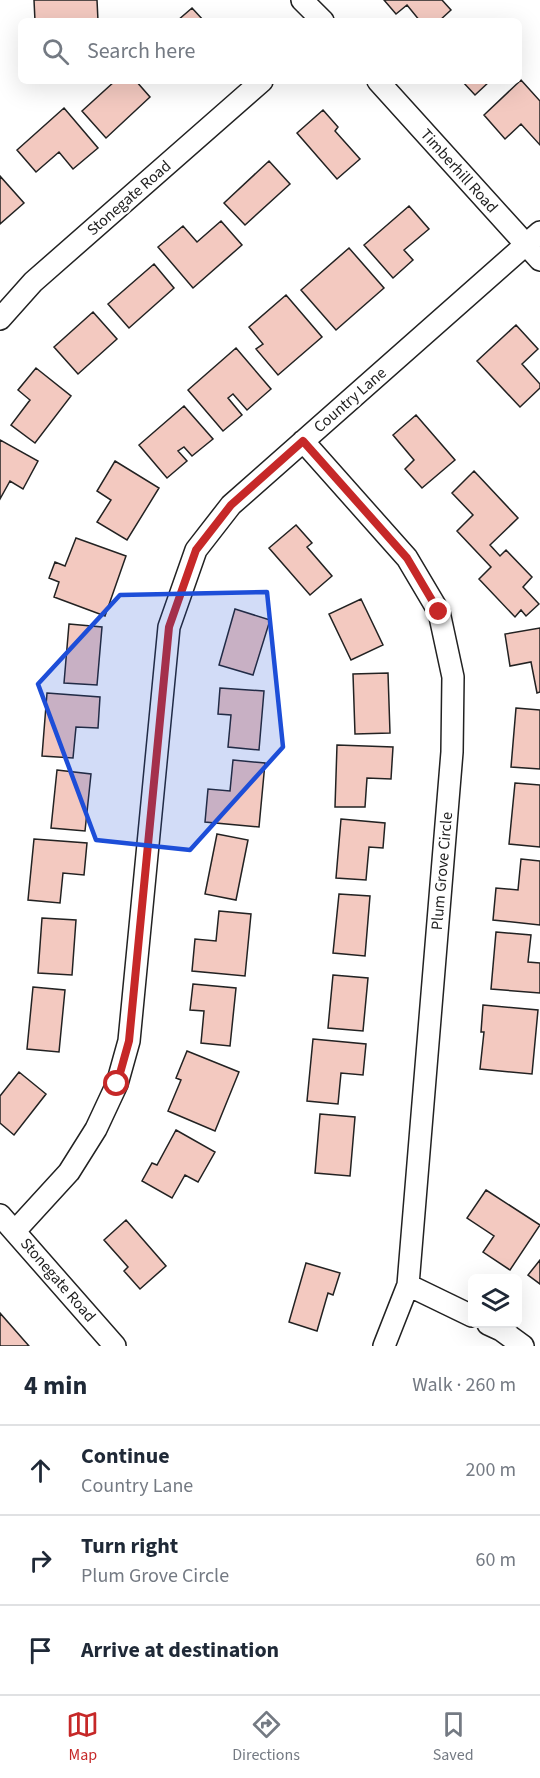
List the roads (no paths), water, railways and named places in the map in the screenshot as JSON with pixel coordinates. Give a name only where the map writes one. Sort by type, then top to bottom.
[{"type":"street","points":[[302,0],[320,18]]},
{"type":"street","name":"Stonegate Road","points":[[0,319],[33,282],[259,84]]},
{"type":"street","name":"Timberhill Road","points":[[381,84],[535,246]]},
{"type":"street","name":"Country Lane","points":[[15,1231],[69,1172],[96,1129],[117,1084],[129,1041],[169,627],[196,550],[231,505],[303,441],[535,246]]},
{"type":"street","name":"Plum Grove Circle","points":[[303,441],[407,558],[439,612],[453,677],[452,752],[408,1285],[384,1346]]},
{"type":"street","name":"Stonegate Road","points":[[0,1215],[115,1346]]},
{"type":"street","points":[[408,1285],[468,1314]]},
{"type":"street","points":[[497,1328],[523,1346]]}]
